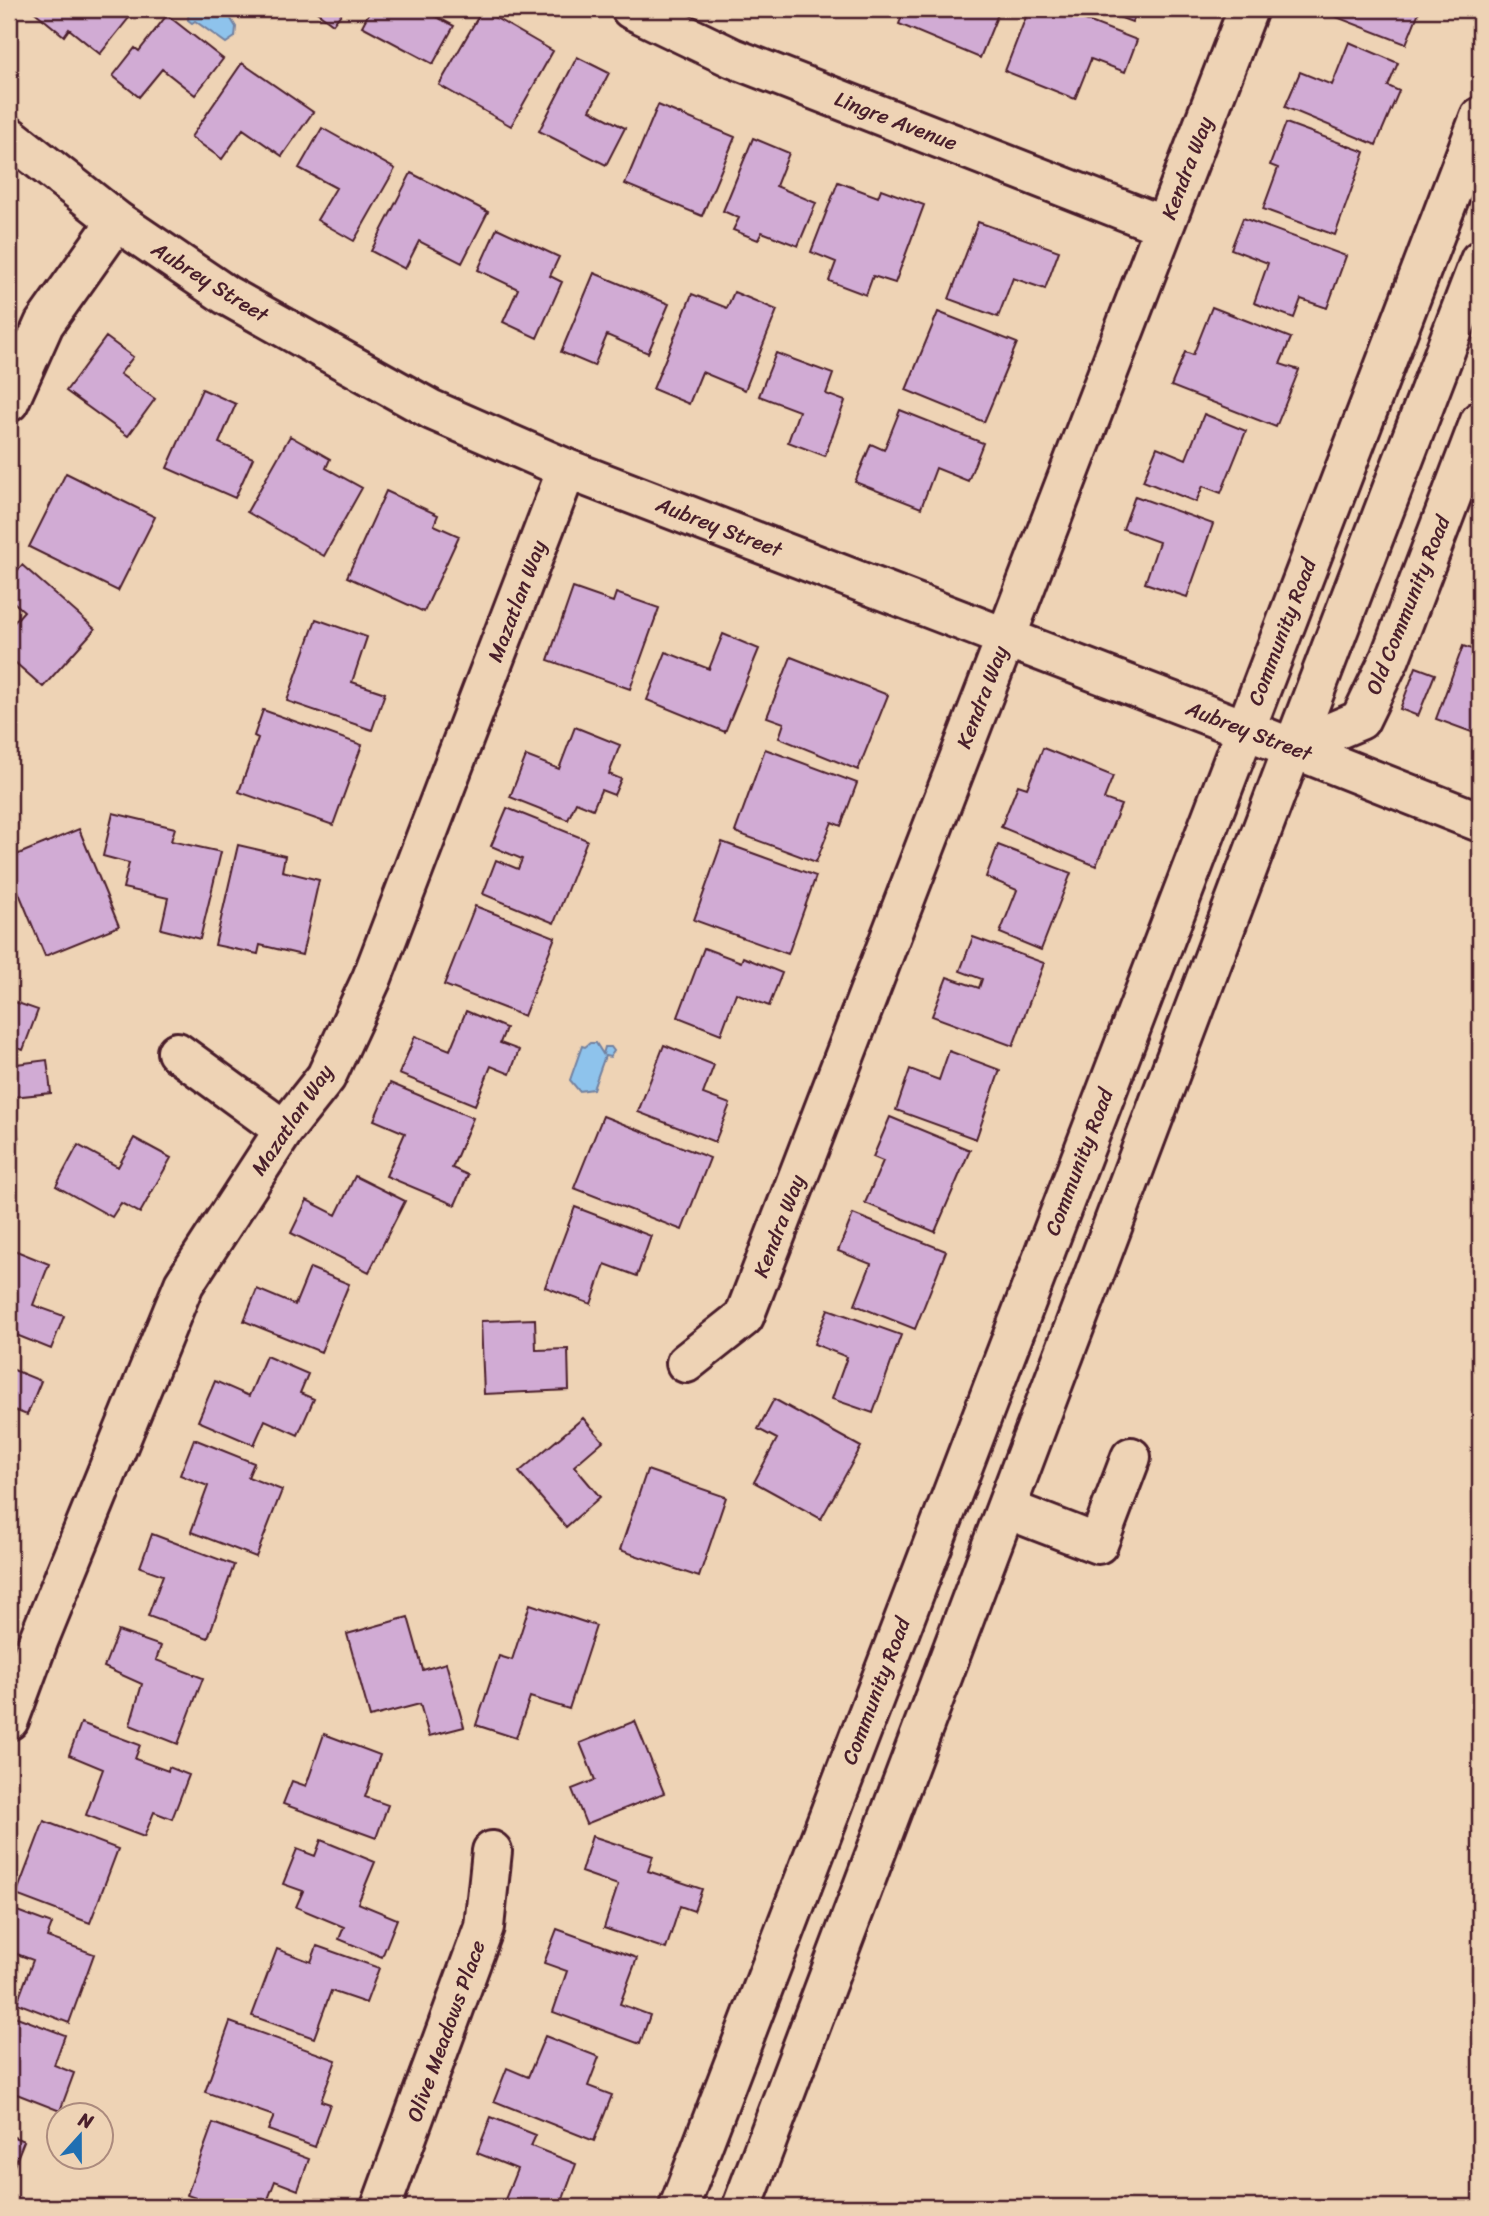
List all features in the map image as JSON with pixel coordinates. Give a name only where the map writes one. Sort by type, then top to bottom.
[{"type":"street","name":"Lingre Avenue","points":[[631,9],[733,58],[1164,226]]},
{"type":"street","name":"Kendra Way","points":[[686,1363],[744,1317],[1248,9]]},
{"type":"street","name":"Community Road","points":[[679,2207],[1480,117]]},
{"type":"street","name":"Aubrey Street","points":[[9,136],[117,221],[226,295],[432,410],[567,469],[1005,636],[1480,822]]},
{"type":"street","points":[[9,402],[44,324],[117,221]]},
{"type":"street","points":[[743,2207],[1293,748],[1480,260]]},
{"type":"street","name":"Old Community Road","points":[[1293,748],[1360,720],[1390,658],[1480,421]]},
{"type":"street","name":"Mazatlan Way","points":[[9,1720],[39,1639],[184,1284],[284,1130],[326,1077],[372,978],[567,469]]},
{"type":"street","points":[[177,1052],[284,1130]]},
{"type":"street","points":[[1007,1509],[1098,1544],[1131,1457]]},
{"type":"street","name":"Olive Meadows Place","points":[[381,2207],[484,1927],[492,1851]]},
{"type":"water","points":[[189,9],[226,11],[236,27],[235,37],[226,43],[195,21],[192,23],[188,20]]},
{"type":"water","points":[[596,1043],[603,1054],[605,1047],[611,1047],[614,1051],[610,1057],[605,1056],[593,1089],[579,1091],[570,1080],[582,1046]]},
{"type":"building","points":[[31,9],[136,9],[100,54],[69,29],[64,36]]},
{"type":"building","points":[[313,9],[345,9],[333,24]]},
{"type":"building","points":[[371,9],[422,9],[454,26],[433,64],[362,26]]},
{"type":"building","points":[[905,9],[1000,9],[980,58],[899,24]]},
{"type":"building","points":[[1029,9],[1057,9],[1137,40],[1125,72],[1091,59],[1075,99],[1005,71]]},
{"type":"building","points":[[1097,9],[1138,9],[1132,22]]},
{"type":"building","points":[[1327,9],[1420,9],[1406,44],[1326,13]]},
{"type":"building","points":[[482,10],[553,51],[511,126],[439,85]]},
{"type":"building","points":[[167,15],[223,59],[195,95],[162,69],[139,97],[113,76],[135,48],[139,51]]},
{"type":"building","points":[[1349,42],[1398,63],[1388,86],[1399,91],[1376,145],[1285,107],[1300,72],[1332,85]]},
{"type":"building","points":[[577,57],[609,73],[590,110],[625,128],[606,165],[539,131]]},
{"type":"building","points":[[242,63],[313,112],[282,156],[243,129],[222,159],[191,137]]},
{"type":"building","points":[[658,105],[735,137],[702,216],[625,184]]},
{"type":"building","points":[[1286,123],[1365,152],[1335,235],[1263,209],[1278,168],[1270,165]]},
{"type":"building","points":[[322,128],[395,169],[354,241],[317,220],[336,188],[299,168]]},
{"type":"building","points":[[753,138],[789,153],[776,186],[816,203],[798,246],[762,232],[758,240],[733,230],[739,218],[723,211]]},
{"type":"building","points":[[411,173],[488,212],[462,263],[419,241],[405,269],[371,251]]},
{"type":"building","points":[[838,182],[878,197],[881,189],[924,205],[895,283],[873,276],[866,295],[829,281],[836,262],[811,252]]},
{"type":"building","points":[[1243,218],[1346,256],[1327,308],[1301,299],[1294,318],[1254,303],[1268,263],[1231,249]]},
{"type":"building","points":[[978,222],[1059,251],[1045,289],[1013,278],[998,317],[949,299]]},
{"type":"building","points":[[497,228],[559,257],[550,276],[562,282],[537,338],[503,322],[518,289],[478,270]]},
{"type":"building","points":[[594,273],[669,304],[648,353],[607,335],[594,366],[561,352]]},
{"type":"building","points":[[734,292],[777,310],[745,390],[702,372],[689,404],[653,389],[692,294],[727,308]]},
{"type":"building","points":[[1212,307],[1291,338],[1280,364],[1299,370],[1276,427],[1171,386],[1185,352],[1193,355]]},
{"type":"building","points":[[938,312],[1017,343],[984,422],[906,390]]},
{"type":"building","points":[[106,337],[133,357],[120,374],[155,399],[128,436],[66,391]]},
{"type":"building","points":[[776,353],[833,374],[826,394],[845,401],[825,456],[788,442],[799,411],[759,396]]},
{"type":"building","points":[[202,389],[236,404],[219,443],[253,458],[235,498],[167,468]]},
{"type":"building","points":[[900,410],[983,443],[968,481],[936,468],[921,508],[855,482],[871,444],[884,450]]},
{"type":"building","points":[[1204,414],[1246,431],[1221,493],[1203,486],[1196,502],[1143,481],[1157,447],[1186,459]]},
{"type":"building","points":[[290,436],[330,459],[326,468],[362,488],[324,556],[247,512]]},
{"type":"building","points":[[66,473],[155,517],[118,591],[29,547]]},
{"type":"building","points":[[386,491],[438,515],[434,525],[459,536],[424,612],[347,577]]},
{"type":"building","points":[[1135,496],[1213,524],[1187,597],[1145,583],[1159,542],[1123,529]]},
{"type":"building","points":[[22,565],[95,629],[43,687],[9,657],[9,628],[24,611],[9,598],[9,580]]},
{"type":"building","points":[[573,588],[613,602],[616,593],[659,608],[630,689],[548,660]]},
{"type":"building","points":[[316,619],[367,637],[352,682],[385,693],[372,730],[287,701]]},
{"type":"building","points":[[723,634],[759,649],[725,732],[647,700],[666,652],[709,669]]},
{"type":"building","points":[[1463,646],[1480,652],[1480,735],[1436,719]]},
{"type":"building","points":[[791,657],[888,695],[858,770],[779,738],[784,723],[767,717]]},
{"type":"building","points":[[1416,667],[1435,674],[1418,716],[1400,709]]},
{"type":"building","points":[[263,710],[362,745],[333,825],[239,792],[258,738],[254,736]]},
{"type":"building","points":[[575,727],[620,745],[609,774],[621,779],[614,795],[601,790],[593,809],[576,802],[568,820],[510,797],[526,756],[559,769]]},
{"type":"building","points":[[1043,748],[1113,776],[1104,799],[1121,805],[1096,866],[1001,827],[1018,785],[1027,788]]},
{"type":"building","points":[[765,749],[857,783],[841,826],[832,822],[816,862],[735,832]]},
{"type":"building","points":[[507,808],[587,840],[554,923],[483,894],[496,860],[518,869],[522,859],[491,846]]},
{"type":"building","points":[[113,813],[175,828],[171,841],[221,852],[200,939],[161,929],[168,898],[123,888],[129,863],[103,856]]},
{"type":"building","points":[[79,829],[119,926],[45,956],[9,869],[9,858]]},
{"type":"building","points":[[722,842],[816,876],[788,954],[694,920]]},
{"type":"building","points":[[238,845],[285,856],[282,871],[319,880],[302,955],[260,945],[258,954],[215,945]]},
{"type":"building","points":[[998,845],[1071,873],[1041,950],[1000,933],[1017,890],[986,877]]},
{"type":"building","points":[[475,906],[555,937],[524,1016],[444,985]]},
{"type":"building","points":[[973,937],[1044,963],[1013,1046],[932,1016],[947,977],[979,988],[982,979],[960,971]]},
{"type":"building","points":[[704,948],[741,962],[743,957],[782,973],[769,1006],[736,993],[721,1034],[678,1017]]},
{"type":"building","points":[[9,956],[17,959],[9,983]]},
{"type":"building","points":[[9,1000],[38,1010],[23,1050],[9,1045]]},
{"type":"building","points":[[466,1011],[506,1028],[500,1043],[519,1050],[510,1074],[491,1066],[475,1105],[399,1074],[415,1036],[450,1050]]},
{"type":"building","points":[[664,1045],[714,1065],[703,1094],[730,1104],[715,1142],[638,1112]]},
{"type":"building","points":[[949,1051],[1000,1070],[976,1139],[896,1110],[910,1069],[939,1080]]},
{"type":"building","points":[[47,1060],[51,1093],[13,1097],[19,1142],[9,1143],[9,1065]]},
{"type":"building","points":[[390,1083],[473,1118],[452,1168],[468,1175],[455,1205],[386,1176],[405,1133],[374,1120]]},
{"type":"building","points":[[603,1116],[710,1158],[682,1230],[574,1188]]},
{"type":"building","points":[[890,1117],[970,1150],[935,1232],[865,1203],[883,1161],[873,1157]]},
{"type":"building","points":[[134,1138],[171,1158],[140,1213],[121,1203],[112,1217],[56,1186],[78,1145],[118,1167]]},
{"type":"building","points":[[355,1176],[405,1201],[369,1272],[291,1233],[307,1200],[336,1215]]},
{"type":"building","points":[[575,1207],[651,1236],[637,1276],[605,1264],[591,1304],[545,1287]]},
{"type":"building","points":[[853,1214],[946,1251],[915,1329],[855,1305],[871,1264],[838,1251]]},
{"type":"building","points":[[9,1248],[49,1264],[33,1305],[64,1316],[51,1349],[9,1332]]},
{"type":"building","points":[[310,1268],[349,1284],[321,1352],[244,1321],[257,1289],[295,1305]]},
{"type":"building","points":[[828,1309],[901,1335],[873,1413],[832,1399],[847,1357],[814,1344]]},
{"type":"building","points":[[535,1319],[536,1350],[568,1349],[569,1390],[484,1394],[481,1321]]},
{"type":"building","points":[[266,1356],[308,1374],[300,1393],[314,1399],[298,1435],[265,1420],[254,1445],[198,1421],[215,1381],[249,1396]]},
{"type":"building","points":[[9,1368],[41,1381],[27,1415],[9,1408]]},
{"type":"building","points":[[774,1399],[861,1447],[821,1519],[754,1482],[777,1439],[758,1429]]},
{"type":"building","points":[[583,1418],[603,1441],[574,1466],[600,1497],[566,1527],[519,1472]]},
{"type":"building","points":[[194,1439],[254,1463],[248,1477],[282,1490],[256,1557],[191,1532],[208,1486],[180,1475]]},
{"type":"building","points":[[647,1470],[726,1497],[699,1577],[620,1550]]},
{"type":"building","points":[[152,1534],[234,1565],[208,1638],[148,1616],[163,1575],[140,1567]]},
{"type":"building","points":[[530,1604],[596,1626],[569,1709],[530,1697],[516,1738],[476,1725],[499,1656],[512,1660]]},
{"type":"building","points":[[408,1617],[423,1670],[446,1663],[464,1727],[429,1736],[420,1704],[370,1717],[347,1634]]},
{"type":"building","points":[[118,1631],[161,1646],[156,1660],[203,1678],[178,1744],[130,1725],[142,1684],[104,1667]]},
{"type":"building","points":[[635,1721],[664,1793],[586,1824],[572,1789],[595,1780],[580,1743]]},
{"type":"building","points":[[81,1723],[140,1745],[135,1759],[168,1771],[169,1767],[189,1775],[172,1819],[154,1812],[144,1837],[86,1815],[103,1769],[69,1755]]},
{"type":"building","points":[[324,1734],[380,1755],[365,1797],[388,1805],[376,1838],[283,1804],[292,1781],[306,1786]]},
{"type":"building","points":[[44,1821],[118,1849],[90,1923],[16,1895]]},
{"type":"building","points":[[592,1836],[653,1856],[648,1871],[702,1889],[694,1911],[680,1906],[666,1949],[604,1928],[618,1885],[581,1872]]},
{"type":"building","points":[[321,1840],[375,1862],[358,1903],[397,1919],[382,1957],[339,1939],[344,1927],[296,1907],[303,1891],[283,1884],[297,1849],[315,1856]]},
{"type":"building","points":[[9,1908],[52,1924],[47,1937],[94,1954],[69,2023],[17,2003],[33,1960],[9,1951]]},
{"type":"building","points":[[557,1929],[637,1958],[620,2004],[650,2015],[640,2044],[553,2012],[567,1971],[544,1963]]},
{"type":"building","points":[[317,1946],[379,1968],[366,2003],[331,1991],[314,2038],[252,2016],[277,1949],[311,1962]]},
{"type":"building","points":[[9,2014],[65,2035],[54,2065],[74,2073],[64,2100],[46,2100],[46,2106],[9,2091]]},
{"type":"building","points":[[230,2022],[336,2060],[321,2101],[330,2104],[315,2147],[268,2130],[274,2116],[205,2092]]},
{"type":"building","points":[[545,2036],[599,2057],[588,2086],[612,2095],[594,2141],[494,2101],[507,2068],[528,2077]]},
{"type":"building","points":[[491,2117],[536,2135],[531,2146],[576,2164],[560,2207],[502,2207],[517,2169],[477,2153]]},
{"type":"building","points":[[213,2123],[309,2159],[298,2190],[275,2181],[265,2207],[221,2207],[187,2195]]},
{"type":"building","points":[[9,2135],[24,2141],[9,2178]]}]
